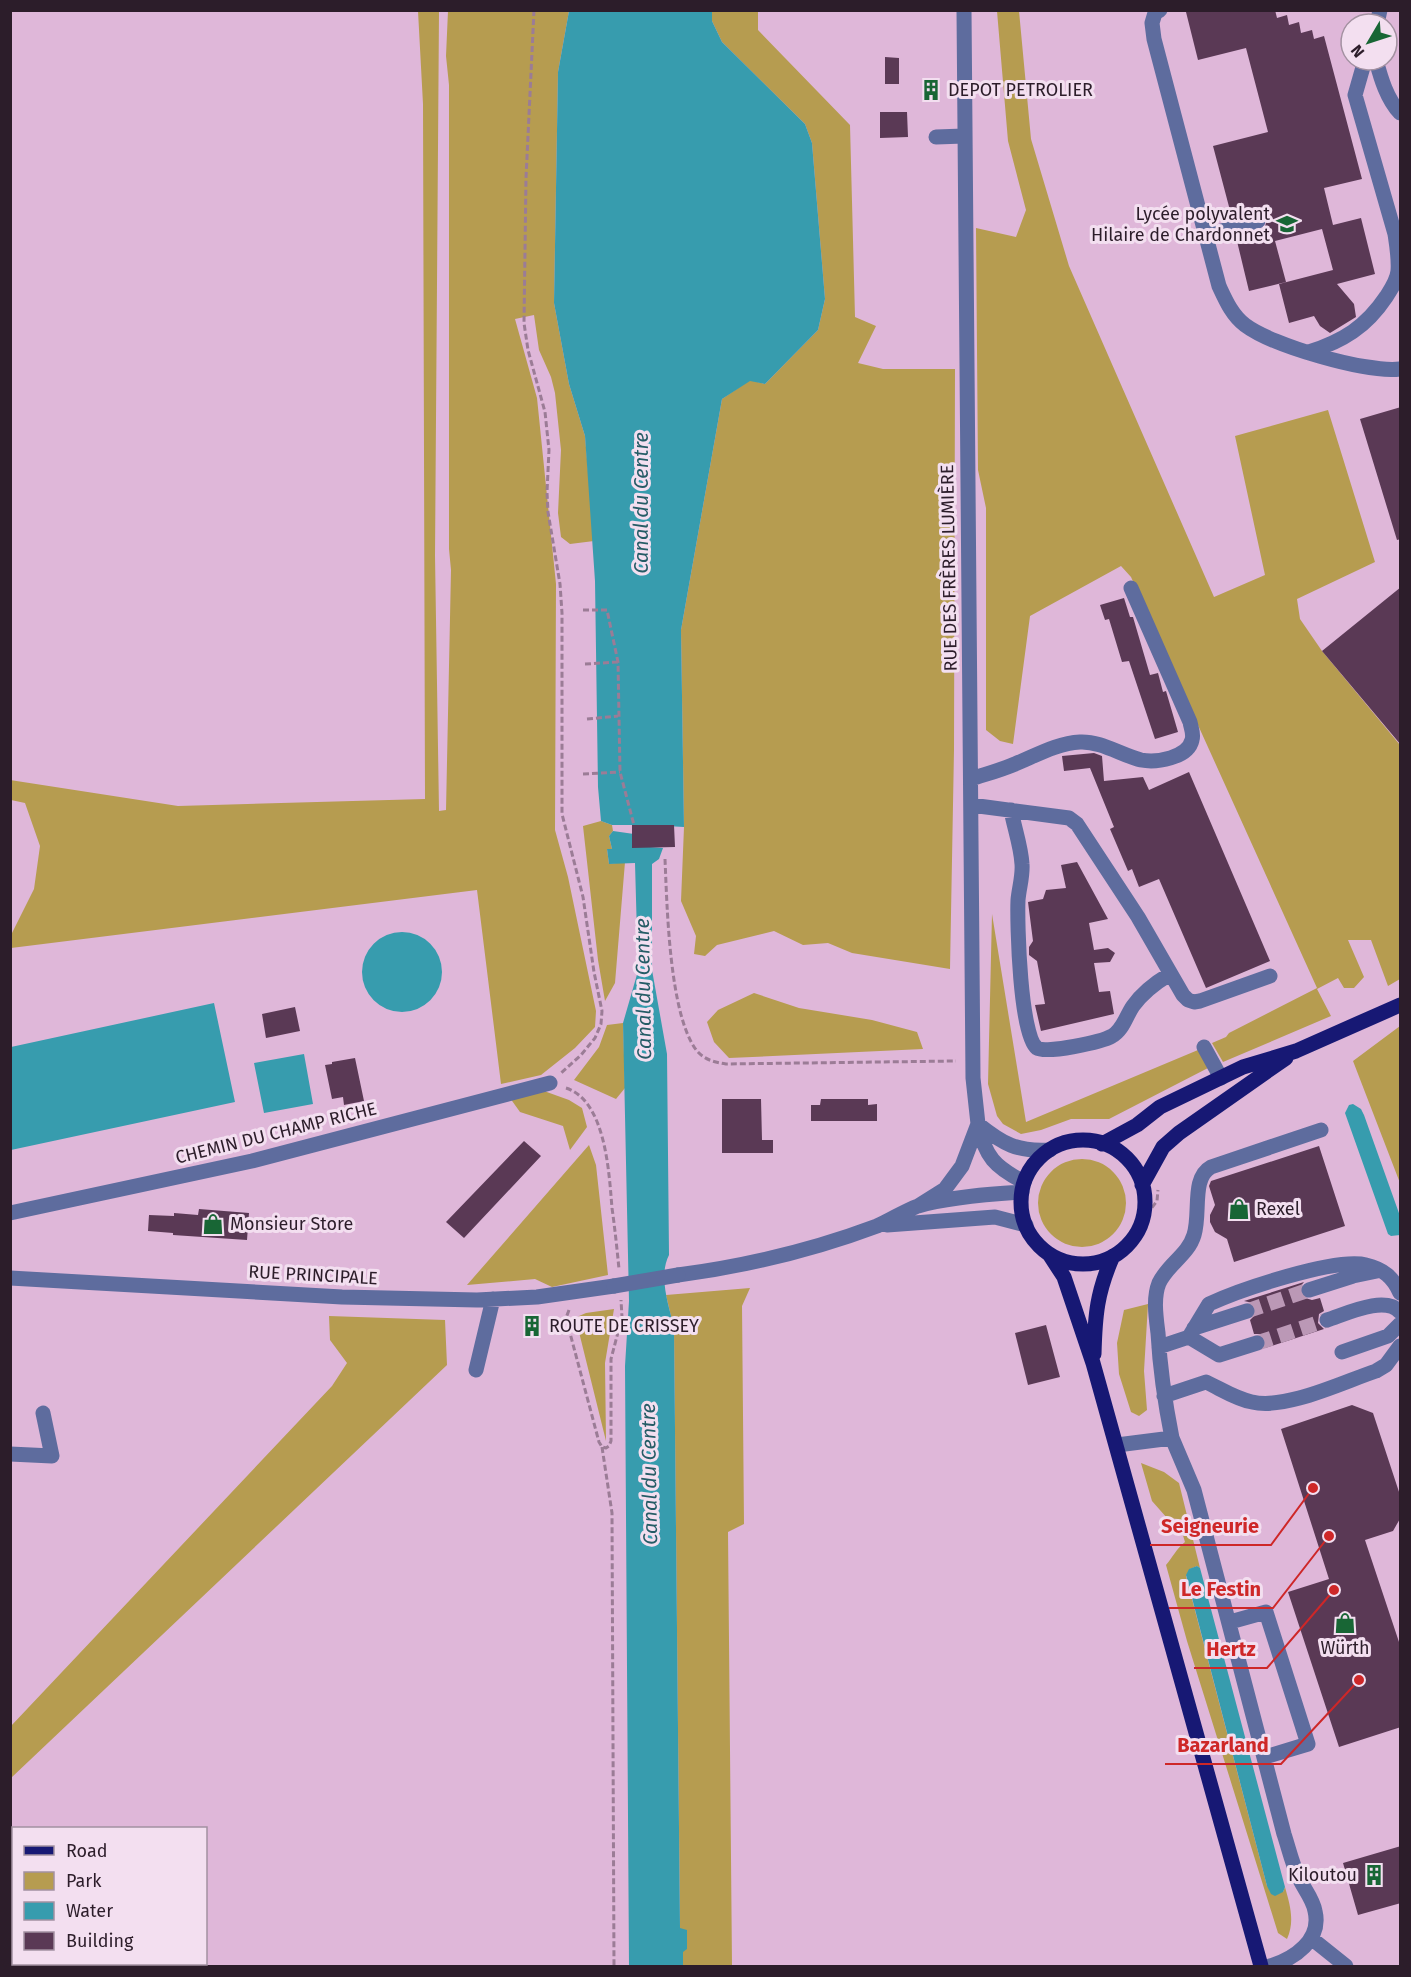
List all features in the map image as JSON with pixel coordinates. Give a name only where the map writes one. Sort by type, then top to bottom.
[{"type":"main road","points":[[1102,1144],[1137,1125],[1160,1107],[1243,1067],[1296,1051],[1401,1005]]},
{"type":"main road","points":[[1142,1185],[1157,1156],[1171,1140],[1296,1051]]},
{"type":"main road","points":[[1049,1254],[1059,1259],[1092,1264],[1113,1256],[1135,1236],[1141,1222],[1144,1197],[1142,1185],[1136,1171],[1116,1150],[1089,1141],[1075,1141],[1050,1150],[1030,1169],[1023,1187],[1021,1203],[1031,1236],[1049,1254],[1064,1278],[1093,1363],[1261,1966]]},
{"type":"main road","points":[[1093,1363],[1095,1312],[1104,1276],[1113,1256]]},
{"type":"street","name":"RUE DES FRÈRES LUMIÈRE","points":[[964,10],[973,1093],[982,1145],[989,1156],[1023,1187]]},
{"type":"street","points":[[1160,10],[1155,13],[1152,23],[1154,39],[1219,286],[1228,306],[1243,323],[1259,335],[1282,344],[1353,365],[1401,369]]},
{"type":"street","points":[[1309,352],[1337,342],[1358,330],[1381,305],[1398,274],[1395,234],[1355,95],[1362,72]]},
{"type":"street","points":[[1379,72],[1388,95],[1401,113]]},
{"type":"street","points":[[936,137],[964,136]]},
{"type":"street","points":[[1207,235],[1258,221]]},
{"type":"street","points":[[971,778],[1012,766],[1051,749],[1081,742],[1099,745],[1142,760],[1165,759],[1178,756],[1186,751],[1192,742],[1193,735],[1190,722],[1131,588]]},
{"type":"street","points":[[971,805],[1068,818],[1077,824],[1138,917],[1170,974],[1188,1000],[1194,1002],[1270,976]]},
{"type":"street","points":[[1011,810],[1022,864],[1018,902],[1019,961],[1023,1003],[1031,1042],[1036,1048],[1042,1050],[1063,1048],[1109,1038],[1118,1031],[1140,996],[1156,982],[1170,974]]},
{"type":"street","points":[[1204,1047],[1221,1078]]},
{"type":"street","name":"CHEMIN DU CHAMP RICHE","points":[[10,1213],[252,1161],[550,1083]]},
{"type":"street","points":[[878,1225],[918,1206],[945,1189],[962,1166],[978,1124],[1008,1145],[1032,1151],[1050,1150]]},
{"type":"street","points":[[1270,1966],[1284,1962],[1304,1948],[1316,1926],[1316,1912],[1292,1860],[1194,1490],[1172,1438],[1164,1396],[1155,1301],[1159,1283],[1169,1268],[1190,1246],[1198,1216],[1198,1184],[1205,1171],[1321,1130]]},
{"type":"street","points":[[918,1206],[1023,1187]]},
{"type":"street","points":[[878,1225],[995,1217],[1026,1225]]},
{"type":"street","name":"RUE PRINCIPALE","points":[[10,1278],[398,1298],[493,1299],[545,1296],[717,1270],[769,1259],[878,1225]]},
{"type":"street","points":[[1191,1332],[1209,1304],[1306,1271],[1364,1264],[1383,1271],[1393,1279],[1401,1293]]},
{"type":"street","points":[[1309,1290],[1367,1272],[1383,1271]]},
{"type":"street","points":[[476,1370],[493,1299]]},
{"type":"street","points":[[1327,1320],[1364,1308],[1384,1305],[1401,1312]]},
{"type":"street","points":[[1159,1347],[1247,1311]]},
{"type":"street","points":[[1342,1352],[1388,1336],[1401,1324]]},
{"type":"street","points":[[1191,1332],[1219,1355],[1257,1343]]},
{"type":"street","points":[[1164,1396],[1206,1382],[1252,1402],[1272,1405],[1376,1371],[1386,1365],[1401,1346]]},
{"type":"street","points":[[10,1454],[52,1456],[43,1413]]},
{"type":"street","points":[[1116,1446],[1172,1438]]},
{"type":"street","points":[[1230,1622],[1266,1612],[1308,1744],[1265,1756]]},
{"type":"street","points":[[1311,1938],[1346,1966]]},
{"type":"path","points":[[534,10],[526,178],[524,323],[528,350],[545,412],[549,450],[548,512],[560,584],[562,814],[583,897],[602,1011],[601,1024],[595,1038],[581,1055],[550,1083]]},
{"type":"path","points":[[584,610],[607,610],[618,662],[620,772],[634,825]]},
{"type":"path","points":[[585,664],[618,662]]},
{"type":"path","points":[[587,719],[618,716]]},
{"type":"path","points":[[583,774],[620,772]]},
{"type":"path","points":[[665,859],[667,914],[674,982],[683,1021],[691,1040],[697,1051],[710,1061],[726,1064],[973,1061]]},
{"type":"path","points":[[1141,1222],[1157,1201],[1159,1185]]},
{"type":"path","points":[[602,1447],[612,1513],[614,1966]]},
{"type":"green space","points":[[418,11],[439,11],[435,556],[439,811],[446,810],[451,570],[449,549],[449,85],[446,56],[448,11],[569,11],[558,72],[554,303],[569,384],[585,436],[594,541],[570,544],[561,537],[558,513],[561,450],[555,393],[551,377],[539,350],[534,315],[515,319],[537,398],[556,584],[555,830],[568,877],[596,1011],[595,1027],[575,1048],[541,1075],[501,1084],[477,890],[11,948],[11,935],[34,889],[40,846],[25,803],[11,800],[10,780],[178,806],[425,799],[423,104]]},
{"type":"green space","points":[[712,11],[758,11],[758,30],[850,125],[855,317],[876,326],[858,363],[883,369],[955,369],[954,750],[950,969],[852,953],[828,943],[803,945],[774,931],[717,945],[705,956],[694,954],[696,936],[681,901],[684,827],[681,630],[722,399],[750,380],[765,384],[818,330],[825,299],[812,143],[805,124],[722,42],[712,21]]},
{"type":"green space","points":[[997,11],[1019,11],[1031,139],[1069,266],[1214,597],[1265,575],[1235,436],[1328,410],[1375,562],[1297,599],[1300,619],[1322,651],[1400,745],[1400,979],[1388,986],[1371,940],[1348,940],[1364,977],[1354,988],[1344,988],[1338,978],[1317,989],[1331,1016],[1223,1062],[1212,1043],[1317,988],[1131,577],[1121,566],[1030,616],[1013,744],[1000,741],[986,730],[986,508],[978,470],[976,228],[1016,237],[1026,210],[1008,141]]},
{"type":"green space","points":[[601,821],[612,825],[613,831],[609,836],[612,849],[607,849],[609,864],[625,862],[615,983],[605,1001],[598,960],[583,826]]},
{"type":"green space","points":[[992,914],[1026,1122],[1198,1050],[1208,1068],[1109,1119],[1071,1119],[1041,1130],[1021,1134],[1003,1124],[997,1116],[988,1084]]},
{"type":"green space","points":[[754,993],[799,1008],[872,1020],[917,1032],[923,1049],[729,1058],[714,1042],[707,1022],[718,1010]]},
{"type":"green space","points":[[623,1023],[625,1088],[616,1099],[574,1080],[599,1047],[607,1025]]},
{"type":"green space","points":[[1400,1026],[1400,1183],[1353,1061]]},
{"type":"green space","points":[[544,1091],[569,1100],[582,1108],[587,1127],[570,1150],[563,1126],[520,1112],[510,1098]]},
{"type":"green space","points":[[589,1145],[596,1165],[608,1275],[552,1287],[535,1279],[467,1285]]},
{"type":"green space","points":[[1082,1159],[1099,1162],[1113,1172],[1123,1186],[1126,1203],[1123,1220],[1113,1234],[1099,1244],[1082,1247],[1065,1244],[1051,1234],[1041,1220],[1038,1203],[1041,1186],[1051,1172],[1065,1162]]},
{"type":"green space","points":[[750,1288],[742,1306],[744,1524],[728,1532],[732,1966],[683,1966],[680,1928],[674,1329],[666,1295]]},
{"type":"green space","points":[[1148,1304],[1144,1371],[1147,1410],[1139,1416],[1131,1412],[1119,1374],[1117,1343],[1124,1310]]},
{"type":"green space","points":[[614,1309],[605,1363],[606,1441],[577,1324],[579,1316],[586,1313]]},
{"type":"green space","points":[[329,1316],[445,1320],[447,1365],[11,1778],[11,1726],[332,1386],[347,1363],[330,1340]]},
{"type":"green space","points":[[1141,1463],[1164,1472],[1179,1483],[1200,1568],[1197,1566],[1190,1569],[1186,1576],[1267,1886],[1283,1892],[1285,1887],[1291,1919],[1287,1939],[1278,1933],[1187,1641],[1166,1565],[1185,1542],[1178,1519],[1167,1518],[1152,1501]]},
{"type":"water","name":"Canal du Centre","points":[[569,11],[712,11],[712,21],[722,42],[805,124],[812,143],[825,299],[818,330],[765,384],[750,381],[722,399],[681,630],[684,827],[649,825],[650,847],[663,848],[659,859],[652,864],[652,970],[667,1054],[669,1255],[664,1272],[664,1282],[674,1328],[680,1928],[687,1930],[687,1949],[683,1952],[683,1966],[629,1966],[625,1366],[629,1301],[623,1023],[638,971],[635,863],[609,864],[607,849],[612,849],[609,836],[613,831],[634,834],[633,825],[612,825],[601,821],[598,787],[595,581],[585,436],[569,384],[554,303],[558,72]]},
{"type":"water","points":[[402,932],[417,935],[430,944],[439,957],[442,972],[439,987],[430,1000],[417,1009],[402,1012],[387,1009],[374,1000],[365,987],[362,972],[365,957],[374,944],[387,935]]},
{"type":"water","points":[[214,1003],[235,1102],[11,1150],[11,1047]]},
{"type":"water","points":[[304,1054],[313,1104],[264,1113],[254,1063]]},
{"type":"water","points":[[1353,1104],[1361,1109],[1364,1115],[1400,1216],[1400,1235],[1388,1234],[1345,1113],[1349,1105]]},
{"type":"water","points":[[1197,1566],[1200,1568],[1285,1887],[1283,1892],[1275,1896],[1271,1894],[1267,1886],[1186,1575],[1189,1569]]},
{"type":"building","points":[[1194,10],[1275,10],[1277,18],[1287,15],[1289,25],[1299,22],[1301,33],[1312,30],[1314,39],[1324,36],[1362,179],[1324,188],[1333,225],[1361,218],[1375,274],[1337,284],[1354,304],[1356,317],[1330,333],[1320,326],[1314,316],[1289,323],[1279,284],[1333,270],[1322,229],[1275,241],[1286,282],[1249,291],[1236,237],[1261,230],[1265,227],[1267,219],[1260,212],[1232,218],[1213,146],[1268,132],[1246,48],[1198,60],[1186,12]]},
{"type":"building","points":[[885,57],[899,58],[899,84],[885,84]]},
{"type":"building","points":[[880,112],[907,112],[908,137],[880,138]]},
{"type":"building","points":[[1401,407],[1401,539],[1397,540],[1360,419]]},
{"type":"building","points":[[1401,587],[1401,745],[1322,651]]},
{"type":"building","points":[[1124,598],[1130,617],[1133,617],[1150,675],[1158,673],[1178,732],[1155,739],[1129,661],[1122,662],[1109,619],[1105,620],[1100,605]]},
{"type":"building","points":[[1094,753],[1102,756],[1104,781],[1143,777],[1149,790],[1189,772],[1270,961],[1206,988],[1159,879],[1139,887],[1132,869],[1128,871],[1110,829],[1114,827],[1090,768],[1064,771],[1062,756]]},
{"type":"building","points":[[632,825],[674,825],[675,847],[632,848]]},
{"type":"building","points":[[1077,862],[1108,919],[1089,923],[1094,950],[1108,948],[1115,953],[1110,962],[1094,963],[1099,992],[1110,991],[1114,1014],[1041,1031],[1035,1005],[1045,1004],[1037,961],[1029,955],[1029,947],[1033,941],[1028,902],[1043,899],[1046,890],[1066,888],[1061,865]]},
{"type":"building","points":[[295,1007],[300,1031],[266,1038],[262,1014]]},
{"type":"building","points":[[355,1058],[364,1101],[344,1105],[343,1097],[332,1099],[325,1065]]},
{"type":"building","points":[[722,1099],[761,1099],[762,1140],[773,1140],[773,1153],[722,1153]]},
{"type":"building","points":[[821,1099],[868,1099],[868,1105],[877,1104],[877,1121],[811,1121],[811,1105],[820,1105]]},
{"type":"building","points":[[524,1141],[541,1156],[464,1238],[446,1222]]},
{"type":"building","points":[[1319,1146],[1345,1226],[1234,1262],[1227,1239],[1215,1232],[1210,1222],[1210,1215],[1215,1205],[1209,1186],[1211,1181]]},
{"type":"building","points":[[199,1209],[249,1213],[247,1240],[148,1231],[149,1215],[174,1216],[174,1213],[198,1215]]},
{"type":"building","points":[[1304,1282],[1299,1288],[1302,1297],[1312,1300],[1320,1298],[1324,1311],[1319,1314],[1318,1323],[1324,1329],[1265,1348],[1266,1340],[1260,1334],[1254,1334],[1250,1320],[1256,1314],[1256,1307],[1253,1303],[1244,1301]]},
{"type":"building","points":[[1046,1325],[1060,1377],[1028,1385],[1015,1333]]},
{"type":"building","points":[[1352,1405],[1373,1413],[1401,1498],[1401,1517],[1393,1531],[1365,1540],[1401,1648],[1401,1727],[1339,1747],[1288,1592],[1329,1579],[1281,1429]]},
{"type":"building","name":"Kiloutou","points":[[1401,1846],[1401,1903],[1358,1915],[1343,1863]]},
{"type":"tunnel","points":[[1247,1311],[1309,1290]]},
{"type":"tunnel","points":[[1257,1343],[1327,1320]]},
{"type":"place","name":"DEPOT PETROLIER","points":[[931,90]]},
{"type":"place","name":"Lycée polyvalent Hilaire de Chardonnet","points":[[1287,224]]},
{"type":"place","name":"Rexel","points":[[1239,1209]]},
{"type":"place","name":"Monsieur Store","points":[[213,1224]]},
{"type":"place","name":"ROUTE DE CRISSEY","points":[[532,1326]]},
{"type":"place","name":"Seigneurie","points":[[1313,1488]]},
{"type":"place","name":"Le Festin","points":[[1329,1536]]},
{"type":"place","name":"Hertz","points":[[1334,1590]]},
{"type":"place","name":"Würth","points":[[1345,1623]]},
{"type":"place","name":"Bazarland","points":[[1359,1680]]},
{"type":"place","name":"Kiloutou","points":[[1374,1875]]}]
